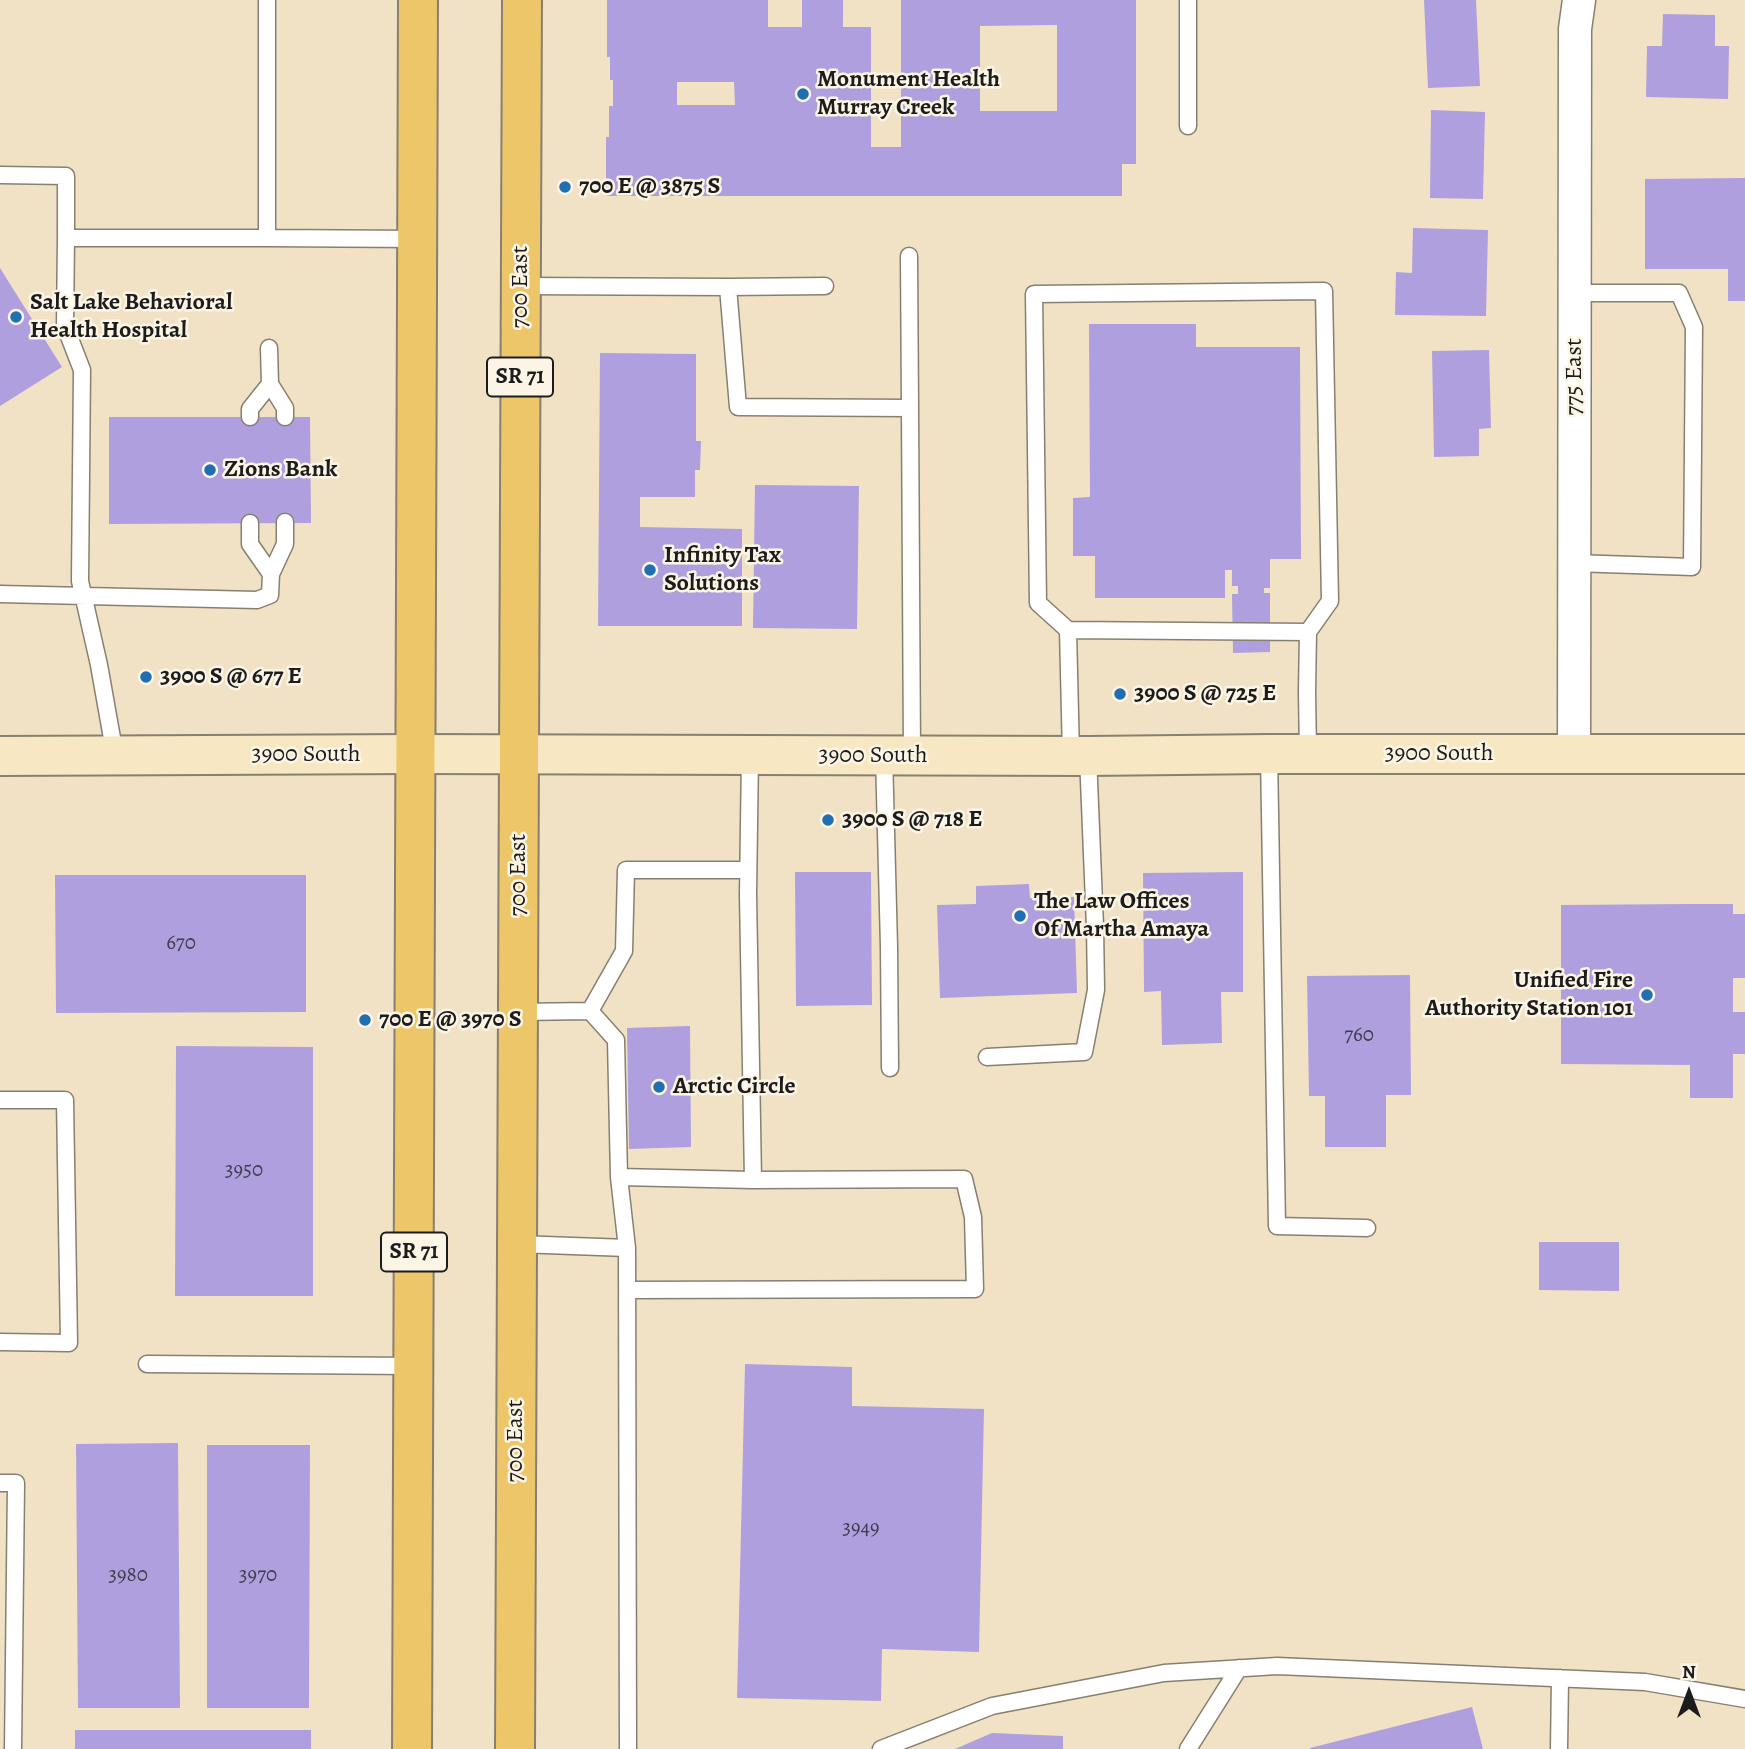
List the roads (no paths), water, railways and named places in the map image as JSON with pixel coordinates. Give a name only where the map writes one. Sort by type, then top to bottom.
[{"type":"main road","name":"SR 71","points":[[412,1749],[418,0]]},
{"type":"main road","name":"700 East","points":[[515,1749],[522,0]]},
{"type":"main road","name":"3900 South","points":[[0,756],[1745,754]]},
{"type":"street","name":"775 East","points":[[1574,754],[1575,29],[1580,0]]},
{"type":"lane","points":[[267,0],[267,238]]},
{"type":"lane","points":[[1188,0],[1188,126]]},
{"type":"lane","points":[[0,175],[66,176],[65,326],[82,370],[80,581],[115,755]]},
{"type":"lane","points":[[66,238],[417,239]]},
{"type":"lane","points":[[890,1068],[889,947],[910,408],[909,257]]},
{"type":"lane","points":[[521,286],[825,286]]},
{"type":"lane","points":[[728,287],[738,407],[910,408]]},
{"type":"lane","points":[[1308,632],[1068,630],[1038,603],[1034,294],[1324,291],[1330,601],[1308,632],[1308,754]]},
{"type":"lane","points":[[1574,563],[1692,566],[1694,327],[1679,293],[1575,293]]},
{"type":"lane","points":[[269,348],[270,384],[285,408],[285,417]]},
{"type":"lane","points":[[250,417],[250,409],[270,384]]},
{"type":"lane","points":[[250,523],[250,544],[271,575]]},
{"type":"lane","points":[[0,594],[257,600],[270,595],[271,575],[285,544],[285,523]]},
{"type":"lane","points":[[986,1057],[1084,1052],[1096,990],[1096,927],[1068,630]]},
{"type":"lane","points":[[1269,754],[1278,1226],[1367,1228]]},
{"type":"lane","points":[[750,755],[748,870],[753,1180]]},
{"type":"lane","points":[[590,1011],[624,950],[626,870],[748,870]]},
{"type":"lane","points":[[518,1012],[590,1011],[617,1040],[619,1177],[627,1248],[628,1749]]},
{"type":"lane","points":[[0,1100],[65,1100],[69,1343],[0,1342]]},
{"type":"lane","points":[[619,1177],[753,1180],[964,1179],[974,1217],[975,1289],[627,1290]]},
{"type":"lane","points":[[517,1244],[627,1248]]},
{"type":"lane","points":[[147,1364],[414,1366]]},
{"type":"lane","points":[[0,1483],[16,1483],[13,1749]]},
{"type":"lane","points":[[881,1749],[992,1706],[1164,1673],[1239,1668],[1276,1666],[1645,1682],[1745,1699]]},
{"type":"lane","points":[[1188,1749],[1239,1668]]},
{"type":"lane","points":[[1559,1749],[1560,1678]]},
{"type":"place","name":"Monument Health Murray Creek","points":[[803,94]]},
{"type":"place","name":"700 E @ 3875 S","points":[[565,187]]},
{"type":"place","name":"Salt Lake Behavioral Health Hospital","points":[[16,317]]},
{"type":"place","name":"Zions Bank","points":[[210,470]]},
{"type":"place","name":"Infinity Tax Solutions","points":[[650,570]]},
{"type":"place","name":"3900 S @ 677 E","points":[[146,677]]},
{"type":"place","name":"3900 S @ 725 E","points":[[1120,694]]},
{"type":"place","name":"3900 S @ 718 E","points":[[828,820]]},
{"type":"place","name":"The Law Offices Of Martha Amaya","points":[[1020,916]]},
{"type":"place","name":"Unified Fire Authority Station 101","points":[[1647,995]]},
{"type":"place","name":"700 E @ 3970 S","points":[[365,1020]]},
{"type":"place","name":"Arctic Circle","points":[[659,1087]]}]
